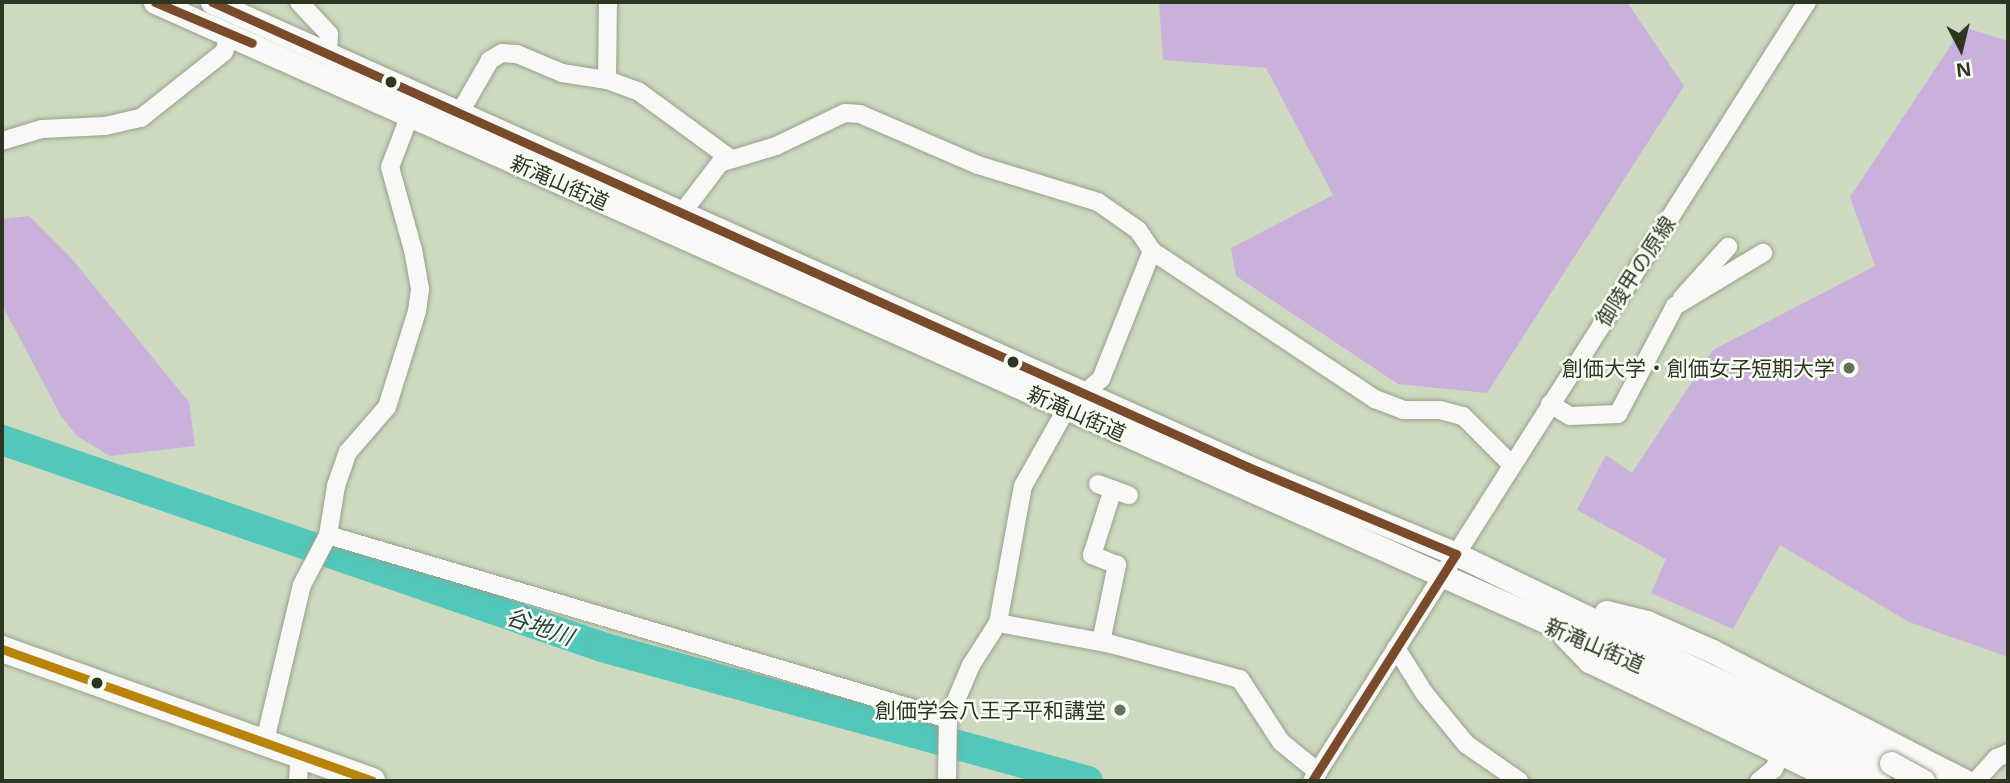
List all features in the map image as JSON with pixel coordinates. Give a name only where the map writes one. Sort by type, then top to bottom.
[{"type":"highway","points":[[2,649],[300,752],[372,781]]},
{"type":"main road","name":"新滝山街道","points":[[155,2],[231,33],[410,115],[682,213],[1442,577],[1886,772]]},
{"type":"main road","name":"新滝山街道","points":[[212,2],[459,114],[543,163],[1074,400],[1456,554],[1559,601],[1886,772]]},
{"type":"main road","points":[[1559,601],[1647,622],[1920,756],[1965,781]]},
{"type":"main road","points":[[1561,631],[1588,662],[1838,781]]},
{"type":"main road","points":[[1886,772],[1923,781]]},
{"type":"street","points":[[299,2],[329,34],[328,54]]},
{"type":"street","points":[[607,80],[608,2]]},
{"type":"street","name":"御陵甲の原線","points":[[1315,777],[1807,2]]},
{"type":"street","points":[[2,141],[41,129],[105,126],[141,118],[224,52],[231,33]]},
{"type":"street","points":[[459,114],[490,60],[502,53],[517,54],[562,73],[607,80],[647,97],[731,159]]},
{"type":"street","points":[[682,213],[720,163],[776,146],[845,113],[860,114],[978,165],[1088,197],[1138,230],[1152,251],[1375,399],[1403,410],[1440,410],[1463,416],[1512,465]]},
{"type":"street","points":[[265,741],[305,578],[327,538],[336,486],[348,452],[387,407],[417,311],[420,289],[413,250],[390,167],[410,115]]},
{"type":"street","points":[[1550,404],[1570,416],[1618,414],[1675,306],[1728,247]]},
{"type":"street","points":[[946,774],[948,722],[971,666],[998,623],[1023,486],[1074,400],[1101,379],[1152,251]]},
{"type":"street","points":[[1675,306],[1763,253]]},
{"type":"street","points":[[1101,642],[1117,565],[1092,555],[1113,489]]},
{"type":"street","points":[[327,538],[948,722]]},
{"type":"street","points":[[998,623],[1101,642],[1240,678],[1281,742],[1315,777]]},
{"type":"street","points":[[1396,648],[1425,694],[1466,744],[1519,781]]},
{"type":"street","points":[[298,781],[300,752]]},
{"type":"street","points":[[1759,781],[1774,769],[1781,752]]},
{"type":"street","points":[[1976,781],[1997,758],[2008,753]]},
{"type":"street","points":[[1908,781],[1920,756]]},
{"type":"shaded area","points":[[1159,2],[1627,2],[1684,86],[1487,393],[1398,384],[1236,276],[1231,248],[1333,195],[1266,68],[1163,60]]},
{"type":"shaded area","name":"創価大学・創価女子短期大学","points":[[1963,27],[2008,41],[2008,657],[1909,622],[1780,545],[1733,629],[1651,593],[1666,559],[1577,510],[1606,455],[1632,473],[1713,350],[1875,266],[1850,197]]},
{"type":"shaded area","points":[[29,216],[72,259],[189,402],[195,446],[110,456],[77,436],[61,416],[2,305],[2,219]]},
{"type":"waterway","name":"谷地川","points":[[2,440],[602,647],[1088,781]]},
{"type":"transit line","points":[[155,2],[252,43]]},
{"type":"transit line","points":[[212,2],[1248,467],[1456,554],[1312,781]]},
{"type":"transit line","points":[[2,649],[372,781]]},
{"type":"place","name":"創価大学・創価女子短期大学","points":[[1849,368]]},
{"type":"place","name":"創価学会八王子平和講堂","points":[[1120,710]]}]
